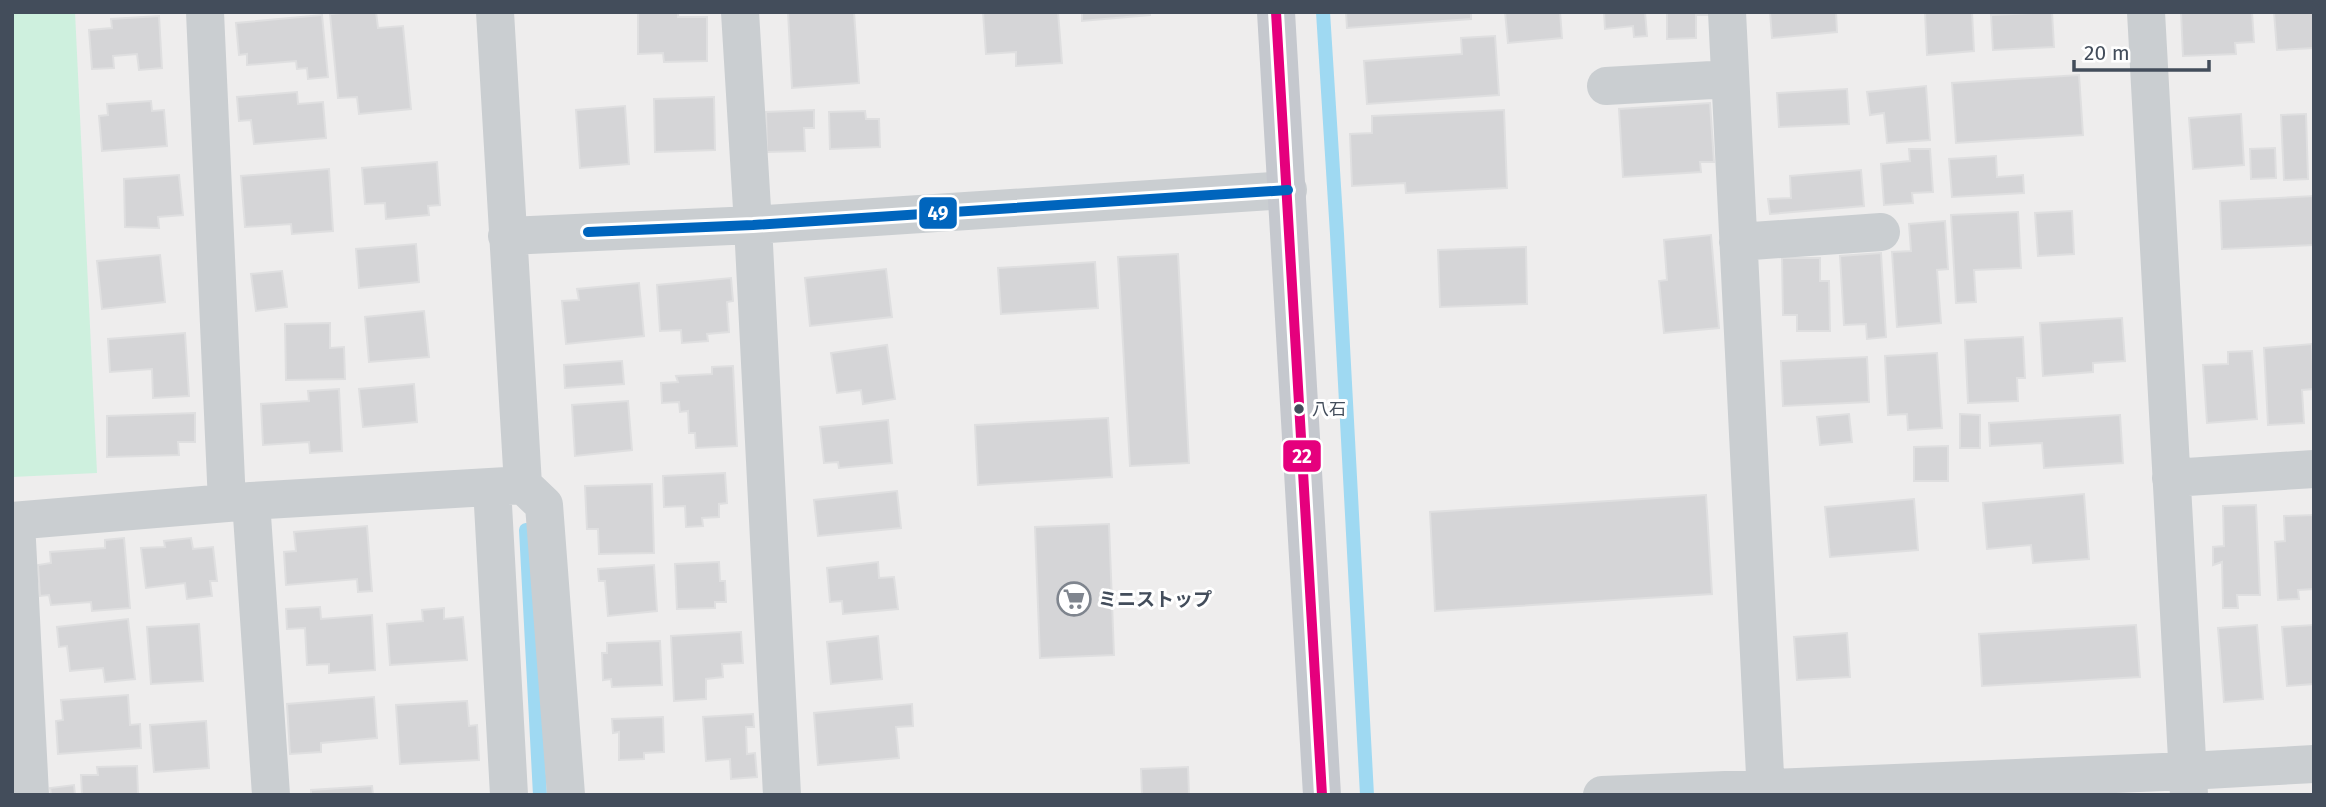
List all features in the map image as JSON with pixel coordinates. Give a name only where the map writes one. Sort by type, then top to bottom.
[{"type":"main road","points":[[1276,12],[1322,795]]},
{"type":"street","points":[[205,12],[239,502],[271,795]]},
{"type":"street","points":[[495,12],[507,236],[509,795]]},
{"type":"street","points":[[740,12],[782,795]]},
{"type":"street","points":[[1727,12],[1766,791]]},
{"type":"street","points":[[2146,12],[2189,783]]},
{"type":"street","points":[[1606,86],[1730,79]]},
{"type":"street","points":[[507,236],[753,225],[1287,190]]},
{"type":"street","points":[[1738,242],[1881,232]]},
{"type":"street","points":[[2171,478],[2314,469]]},
{"type":"street","points":[[30,795],[14,521],[239,502],[508,486],[544,505],[566,795]]},
{"type":"street","points":[[1602,795],[2189,783],[2314,764]]},
{"type":"green space","points":[[75,12],[97,473],[12,477],[12,13]]},
{"type":"building","points":[[376,12],[378,28],[403,26],[411,109],[359,114],[357,97],[338,98],[330,14]]},
{"type":"building","points":[[638,12],[678,12],[678,17],[707,17],[707,61],[664,62],[663,53],[638,54]]},
{"type":"building","points":[[788,12],[854,12],[859,83],[792,88]]},
{"type":"building","points":[[983,12],[1058,12],[1062,63],[1016,66],[1016,52],[986,54]]},
{"type":"building","points":[[1082,12],[1150,12],[1150,15],[1082,21]]},
{"type":"building","points":[[1346,12],[1471,12],[1471,19],[1347,28]]},
{"type":"building","points":[[1505,12],[1560,12],[1562,38],[1508,43]]},
{"type":"building","points":[[1604,12],[1645,12],[1647,36],[1634,37],[1633,26],[1605,29]]},
{"type":"building","points":[[1667,12],[1708,12],[1708,15],[1696,15],[1696,38],[1667,39]]},
{"type":"building","points":[[1770,12],[1836,12],[1837,32],[1772,38]]},
{"type":"building","points":[[1925,12],[1972,12],[1974,51],[1927,55]]},
{"type":"building","points":[[2052,12],[2054,47],[1993,50],[1991,15]]},
{"type":"building","points":[[2181,12],[2252,12],[2254,42],[2235,43],[2236,54],[2183,56]]},
{"type":"building","points":[[2274,12],[2314,12],[2314,48],[2277,50]]},
{"type":"building","points":[[322,15],[328,77],[308,79],[307,68],[297,69],[296,61],[247,65],[247,54],[239,55],[236,23]]},
{"type":"building","points":[[159,16],[162,68],[139,70],[137,54],[113,56],[114,68],[92,69],[89,30],[112,28],[111,19]]},
{"type":"building","points":[[1495,36],[1499,95],[1367,104],[1364,61],[1462,54],[1461,38]]},
{"type":"building","points":[[2079,75],[2083,135],[1956,143],[1952,83]]},
{"type":"building","points":[[1926,86],[1930,140],[1887,143],[1884,113],[1870,115],[1867,92]]},
{"type":"building","points":[[1847,89],[1849,124],[1779,127],[1777,93]]},
{"type":"building","points":[[297,92],[298,104],[323,102],[326,138],[254,144],[251,120],[239,121],[237,97]]},
{"type":"building","points":[[714,97],[715,150],[655,152],[654,99]]},
{"type":"building","points":[[151,101],[152,111],[164,110],[167,146],[102,151],[99,116],[108,115],[107,104]]},
{"type":"building","points":[[1710,103],[1714,162],[1700,162],[1701,172],[1623,177],[1619,109]]},
{"type":"building","points":[[625,106],[629,164],[580,168],[576,110]]},
{"type":"building","points":[[814,110],[814,128],[804,128],[805,151],[767,152],[766,112]]},
{"type":"building","points":[[1504,110],[1507,188],[1406,193],[1405,183],[1352,186],[1350,134],[1372,133],[1372,116]]},
{"type":"building","points":[[865,111],[866,119],[879,119],[880,147],[830,149],[829,112]]},
{"type":"building","points":[[2241,114],[2244,165],[2193,169],[2189,118]]},
{"type":"building","points":[[2306,114],[2308,179],[2284,180],[2281,115]]},
{"type":"building","points":[[2275,148],[2276,178],[2251,179],[2250,149]]},
{"type":"building","points":[[1909,149],[1930,149],[1933,192],[1912,193],[1913,203],[1884,205],[1881,164],[1910,161]]},
{"type":"building","points":[[1996,156],[1997,177],[2023,175],[2024,193],[1952,197],[1949,159]]},
{"type":"building","points":[[437,162],[440,205],[428,206],[429,215],[386,219],[385,203],[365,204],[362,168]]},
{"type":"building","points":[[329,169],[333,231],[292,234],[291,224],[245,227],[241,176]]},
{"type":"building","points":[[1861,170],[1864,206],[1770,214],[1768,199],[1791,198],[1790,176]]},
{"type":"building","points":[[179,175],[183,215],[158,217],[159,228],[125,227],[124,179]]},
{"type":"building","points":[[2314,196],[2314,245],[2222,249],[2220,201]]},
{"type":"building","points":[[2072,211],[2074,254],[2038,256],[2035,213]]},
{"type":"building","points":[[2018,212],[2021,268],[1974,270],[1976,302],[1956,303],[1951,215]]},
{"type":"building","points":[[1945,221],[1948,269],[1937,270],[1941,323],[1897,327],[1892,252],[1911,251],[1909,224]]},
{"type":"building","points":[[1711,235],[1719,328],[1664,333],[1659,281],[1667,280],[1664,240]]},
{"type":"building","points":[[416,244],[419,282],[359,288],[356,249]]},
{"type":"building","points":[[1526,247],[1527,304],[1440,307],[1438,250]]},
{"type":"building","points":[[1881,253],[1886,337],[1867,339],[1866,324],[1844,325],[1840,256]]},
{"type":"building","points":[[1178,254],[1189,463],[1130,466],[1118,257]]},
{"type":"building","points":[[160,255],[165,302],[102,309],[97,261]]},
{"type":"building","points":[[1782,258],[1820,258],[1820,281],[1829,281],[1830,331],[1797,331],[1797,315],[1783,315]]},
{"type":"building","points":[[1095,262],[1098,308],[1001,314],[998,268]]},
{"type":"building","points":[[886,269],[892,317],[810,326],[805,278]]},
{"type":"building","points":[[282,271],[287,307],[256,311],[251,274]]},
{"type":"building","points":[[731,278],[733,301],[727,302],[729,332],[707,334],[708,341],[682,343],[681,330],[660,331],[657,285]]},
{"type":"building","points":[[639,283],[644,336],[566,344],[562,301],[579,300],[577,289]]},
{"type":"building","points":[[424,311],[429,357],[369,362],[365,317]]},
{"type":"building","points":[[2122,318],[2125,361],[2093,363],[2093,372],[2043,376],[2040,323]]},
{"type":"building","points":[[330,323],[330,348],[344,347],[345,379],[286,380],[285,324]]},
{"type":"building","points":[[185,333],[189,396],[153,398],[152,369],[110,372],[108,339]]},
{"type":"building","points":[[2023,337],[2025,378],[2017,378],[2018,401],[1968,403],[1965,340]]},
{"type":"building","points":[[2312,344],[2314,389],[2302,390],[2304,423],[2268,425],[2264,348]]},
{"type":"building","points":[[887,345],[895,399],[863,404],[861,390],[837,393],[831,353]]},
{"type":"building","points":[[2252,351],[2257,419],[2207,423],[2203,365],[2228,364],[2228,352]]},
{"type":"building","points":[[1937,353],[1942,428],[1908,430],[1907,414],[1888,415],[1885,356]]},
{"type":"building","points":[[1867,357],[1869,402],[1783,406],[1781,361]]},
{"type":"building","points":[[622,361],[624,384],[565,388],[564,365]]},
{"type":"building","points":[[733,366],[737,446],[696,448],[695,433],[689,433],[688,411],[680,412],[679,402],[662,403],[661,383],[678,382],[676,376],[712,374],[712,367]]},
{"type":"building","points":[[414,384],[417,422],[363,427],[359,389]]},
{"type":"building","points":[[339,389],[342,451],[310,453],[309,442],[263,445],[261,404],[309,401],[308,391]]},
{"type":"building","points":[[628,401],[632,450],[575,456],[572,405]]},
{"type":"building","points":[[195,413],[195,442],[178,442],[179,455],[107,457],[107,416]]},
{"type":"building","points":[[1849,414],[1852,442],[1820,445],[1817,417]]},
{"type":"building","points":[[1960,414],[1980,415],[1980,448],[1960,448]]},
{"type":"building","points":[[2120,415],[2123,463],[2044,468],[2042,443],[1990,446],[1989,423]]},
{"type":"building","points":[[1108,418],[1112,477],[978,485],[975,425]]},
{"type":"building","points":[[888,420],[892,463],[839,468],[838,462],[824,463],[820,427]]},
{"type":"building","points":[[1948,446],[1948,481],[1914,481],[1914,447]]},
{"type":"building","points":[[725,473],[727,503],[719,504],[719,517],[702,518],[703,526],[686,527],[685,506],[664,507],[663,476]]},
{"type":"building","points":[[652,484],[654,553],[599,554],[598,529],[587,529],[585,486]]},
{"type":"building","points":[[897,491],[901,528],[818,536],[814,500]]},
{"type":"building","points":[[2084,494],[2089,559],[2033,563],[2031,545],[1987,549],[1983,503]]},
{"type":"building","points":[[1706,495],[1712,594],[1435,611],[1430,512]]},
{"type":"building","points":[[1914,499],[1918,550],[1830,557],[1825,507]]},
{"type":"building","points":[[2256,505],[2260,595],[2237,595],[2238,608],[2223,608],[2222,562],[2213,565],[2213,547],[2224,546],[2223,506]]},
{"type":"building","points":[[2314,515],[2314,589],[2298,590],[2299,599],[2278,600],[2275,542],[2285,541],[2284,516]]},
{"type":"building","points":[[1109,524],[1114,655],[1040,658],[1035,527]]},
{"type":"building","points":[[367,526],[372,591],[358,592],[357,579],[286,585],[284,552],[296,551],[294,532]]},
{"type":"building","points":[[124,538],[130,608],[92,611],[91,602],[51,605],[49,595],[40,596],[38,565],[51,563],[50,552],[105,548],[105,540]]},
{"type":"building","points":[[191,538],[193,549],[213,547],[217,581],[210,581],[212,596],[187,599],[185,583],[146,588],[141,548],[165,547],[164,541]]},
{"type":"building","points":[[719,562],[720,581],[725,581],[726,602],[715,602],[715,608],[677,609],[675,564]]},
{"type":"building","points":[[878,562],[879,578],[894,577],[898,609],[843,614],[842,601],[830,602],[827,568]]},
{"type":"building","points":[[654,565],[657,611],[608,616],[605,581],[599,581],[598,569]]},
{"type":"building","points":[[320,607],[321,619],[372,615],[375,670],[329,673],[329,664],[307,665],[305,628],[287,629],[286,609]]},
{"type":"building","points":[[444,608],[444,619],[463,617],[467,660],[390,665],[387,624],[423,621],[422,610]]},
{"type":"building","points":[[128,619],[135,679],[105,682],[103,668],[70,671],[67,646],[59,647],[57,627]]},
{"type":"building","points":[[199,624],[203,681],[151,684],[147,627]]},
{"type":"building","points":[[2136,625],[2140,677],[1982,686],[1979,634]]},
{"type":"building","points":[[2257,625],[2263,699],[2224,702],[2218,628]]},
{"type":"building","points":[[2314,625],[2314,684],[2287,686],[2282,627]]},
{"type":"building","points":[[741,632],[743,663],[722,664],[723,677],[706,679],[706,699],[674,701],[671,636]]},
{"type":"building","points":[[1847,633],[1850,677],[1797,680],[1794,637]]},
{"type":"building","points":[[878,636],[882,679],[831,684],[827,642]]},
{"type":"building","points":[[660,641],[662,685],[612,687],[611,679],[603,680],[602,653],[607,653],[607,643]]},
{"type":"building","points":[[128,695],[130,725],[140,724],[141,748],[58,754],[56,721],[63,720],[61,700]]},
{"type":"building","points":[[374,697],[377,738],[321,743],[321,752],[290,754],[287,704]]},
{"type":"building","points":[[467,701],[469,726],[477,725],[479,760],[400,764],[396,705]]},
{"type":"building","points":[[912,704],[913,726],[896,727],[899,758],[818,765],[814,713]]},
{"type":"building","points":[[753,714],[754,727],[746,727],[747,754],[755,753],[757,777],[731,779],[730,759],[706,761],[703,717]]},
{"type":"building","points":[[663,717],[664,752],[644,753],[644,759],[619,760],[619,732],[613,733],[612,719]]},
{"type":"building","points":[[206,721],[209,768],[154,772],[150,725]]},
{"type":"building","points":[[137,766],[138,795],[82,795],[81,775],[98,775],[97,767]]},
{"type":"building","points":[[1188,767],[1189,795],[1142,795],[1141,769]]},
{"type":"building","points":[[74,785],[75,795],[51,795],[50,788]]},
{"type":"building","points":[[372,786],[373,795],[311,795],[311,790]]},
{"type":"waterway","points":[[1323,12],[1367,795]]},
{"type":"waterway","points":[[526,530],[540,795]]},
{"type":"transit line","name":"22","points":[[1276,12],[1322,795]]},
{"type":"transit line","name":"49","points":[[588,232],[753,225],[1288,190]]},
{"type":"place","name":"八石","points":[[1299,409]]},
{"type":"place","name":"ミニストップ","points":[[1074,599]]}]
